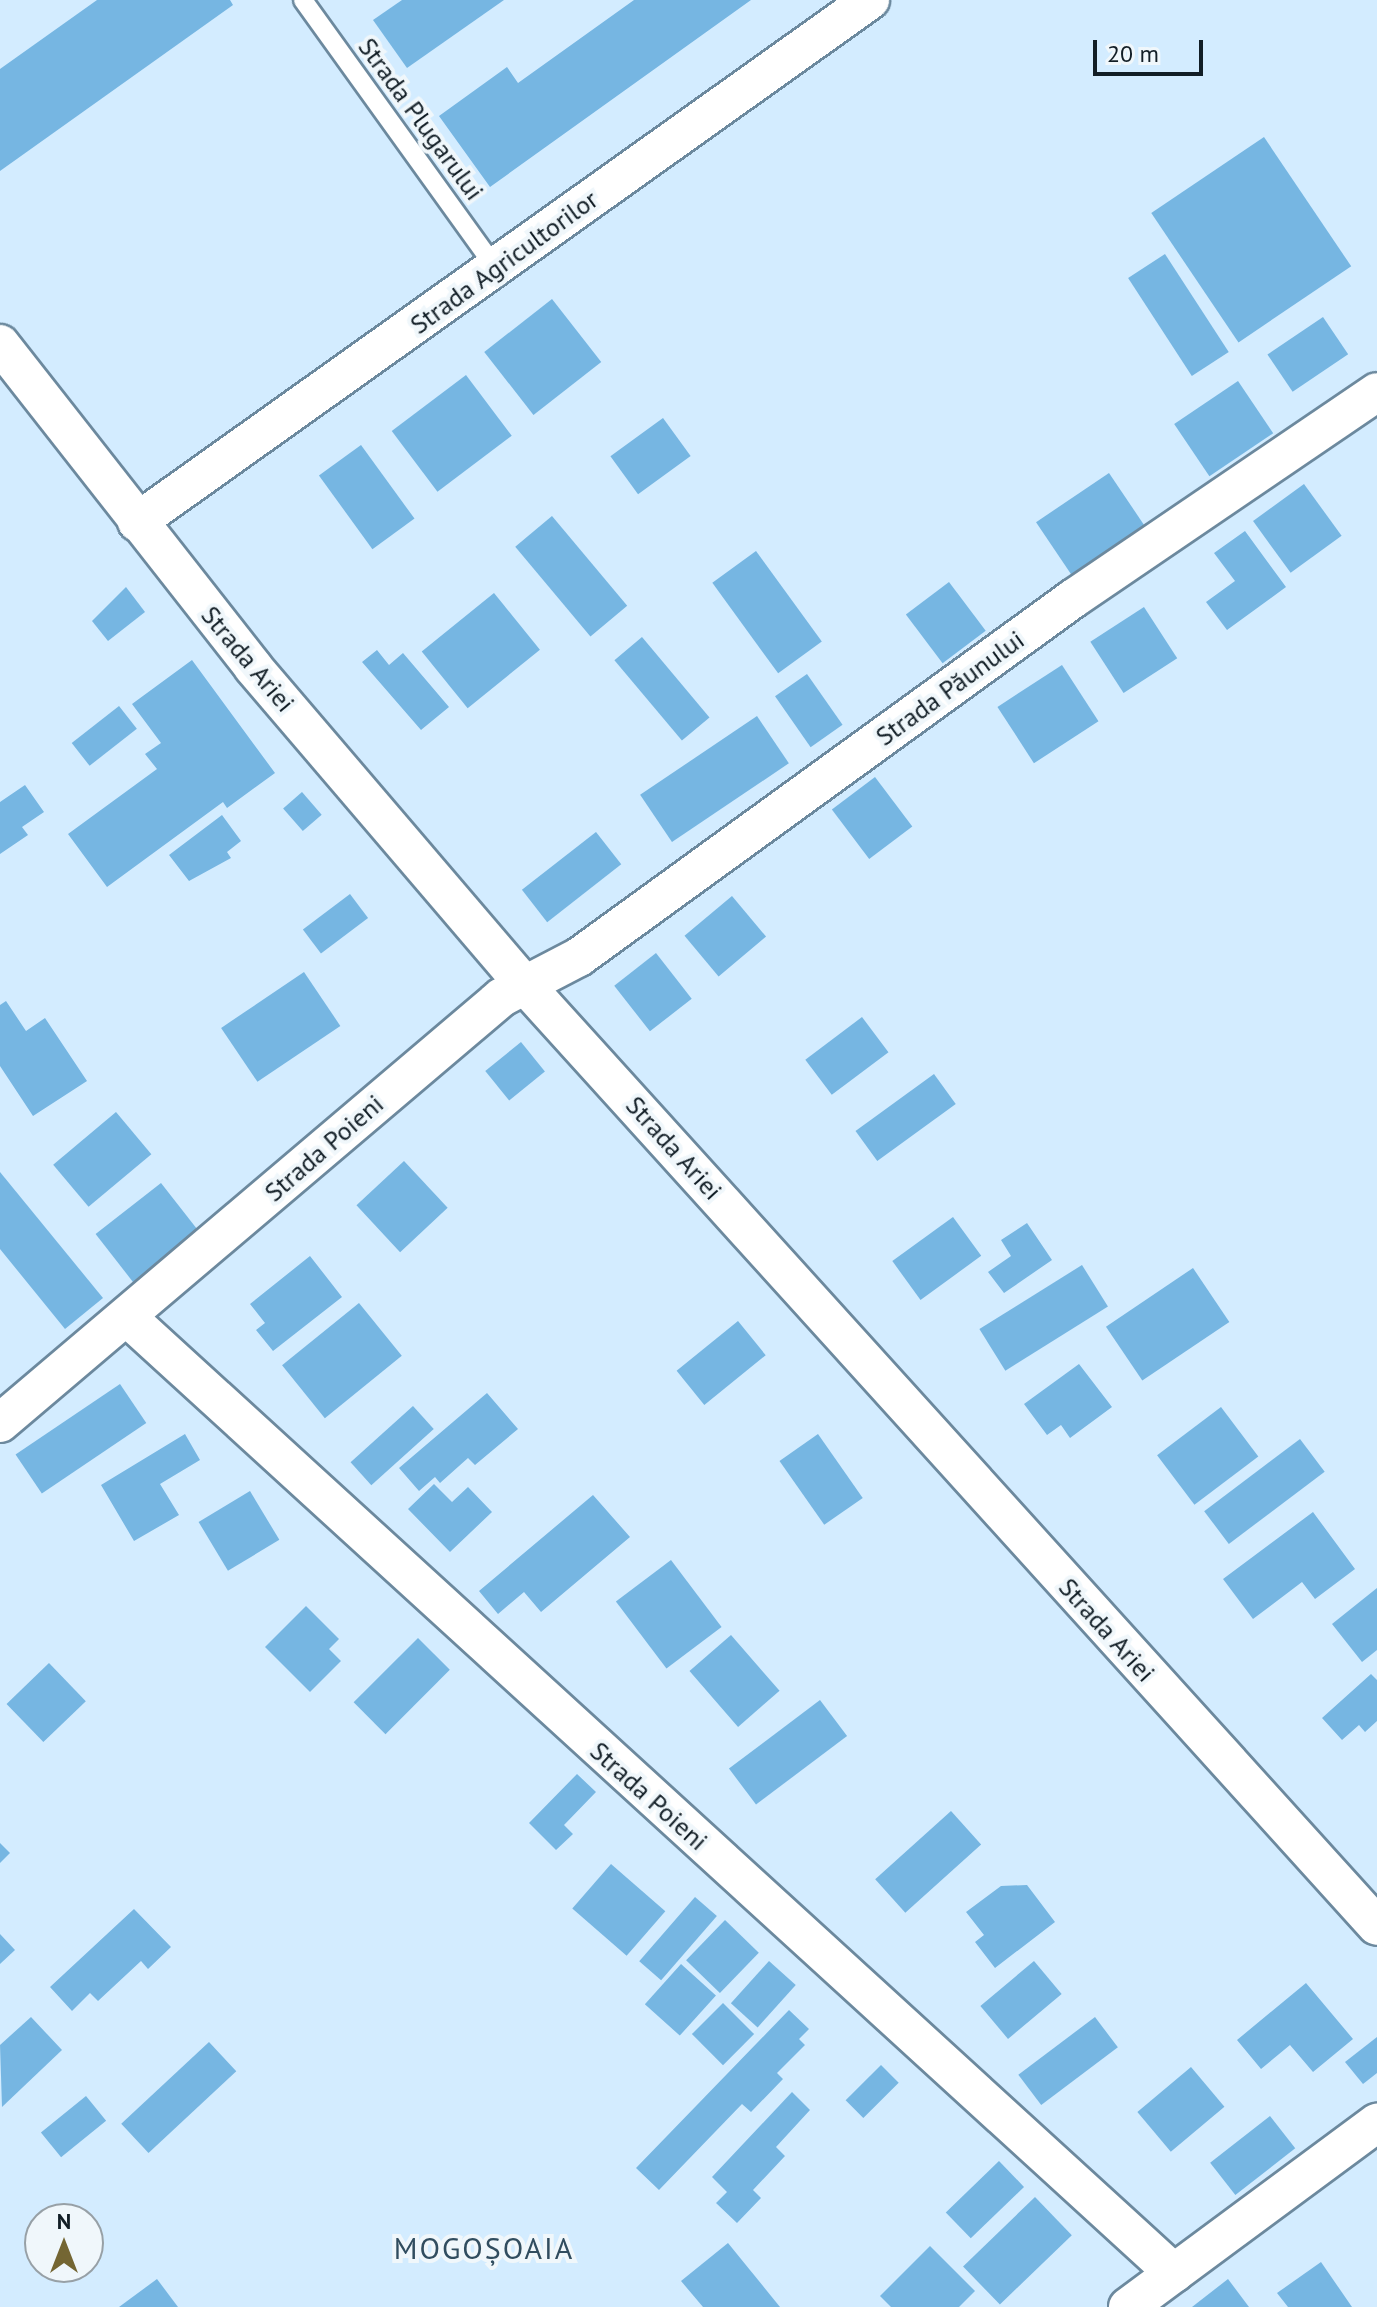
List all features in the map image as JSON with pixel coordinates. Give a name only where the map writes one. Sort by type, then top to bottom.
[{"type":"street","name":"Strada Agricultorilor","points":[[137,522],[870,0]]},
{"type":"street","name":"Strada Ariei","points":[[0,344],[253,667],[525,985],[1377,1926]]},
{"type":"street","name":"Strada Păunului","points":[[525,985],[579,957],[1074,598],[1377,392]]},
{"type":"street","name":"Strada Poieni","points":[[0,1423],[487,1010],[525,985]]},
{"type":"street","name":"Strada Poieni","points":[[127,1317],[1174,2273]]},
{"type":"street","points":[[1128,2307],[1377,2123]]},
{"type":"lane","name":"Strada Plugarului","points":[[303,0],[496,269]]},
{"type":"building","points":[[97,0],[230,0],[233,5],[0,171],[0,69]]},
{"type":"building","points":[[402,0],[504,0],[407,68],[373,20]]},
{"type":"building","points":[[634,0],[751,0],[490,187],[439,116],[507,67],[518,83]]},
{"type":"building","points":[[1264,137],[1351,266],[1238,342],[1151,213]]},
{"type":"building","points":[[1165,254],[1229,352],[1192,376],[1128,278]]},
{"type":"building","points":[[552,299],[601,362],[533,415],[484,352]]},
{"type":"building","points":[[1323,317],[1348,354],[1293,392],[1267,354]]},
{"type":"building","points":[[466,375],[512,436],[437,492],[392,431]]},
{"type":"building","points":[[1238,381],[1273,433],[1209,476],[1174,424]]},
{"type":"building","points":[[663,418],[691,456],[638,494],[610,456]]},
{"type":"building","points":[[361,445],[414,519],[372,549],[319,476]]},
{"type":"building","points":[[1109,473],[1144,525],[1071,574],[1036,522]]},
{"type":"building","points":[[1304,484],[1342,536],[1291,573],[1253,521]]},
{"type":"building","points":[[552,516],[627,606],[590,636],[515,547]]},
{"type":"building","points":[[1245,531],[1286,587],[1227,630],[1206,602],[1235,581],[1214,553]]},
{"type":"building","points":[[756,551],[822,642],[778,673],[712,583]]},
{"type":"building","points":[[949,582],[986,631],[943,663],[906,614]]},
{"type":"building","points":[[126,587],[145,612],[108,641],[92,621]]},
{"type":"building","points":[[494,593],[540,650],[468,708],[422,652]]},
{"type":"building","points":[[1144,607],[1177,658],[1124,693],[1090,642]]},
{"type":"building","points":[[642,637],[709,717],[682,741],[614,660]]},
{"type":"building","points":[[377,650],[389,665],[403,653],[449,707],[421,730],[362,662]]},
{"type":"building","points":[[192,660],[275,773],[227,808],[223,802],[107,887],[68,834],[157,769],[145,754],[161,743],[132,704]]},
{"type":"building","points":[[1062,665],[1098,721],[1034,763],[997,707]]},
{"type":"building","points":[[807,674],[843,725],[811,747],[775,696]]},
{"type":"building","points":[[119,706],[137,729],[90,766],[72,743]]},
{"type":"building","points":[[757,716],[789,763],[672,842],[640,795]]},
{"type":"building","points":[[875,777],[912,827],[869,859],[832,809]]},
{"type":"building","points":[[25,785],[44,812],[22,827],[28,835],[0,854],[0,802]]},
{"type":"building","points":[[302,792],[322,815],[303,831],[283,808]]},
{"type":"building","points":[[222,815],[241,841],[227,852],[231,858],[189,881],[169,855]]},
{"type":"building","points":[[596,832],[621,864],[547,922],[522,890]]},
{"type":"building","points":[[350,894],[368,918],[321,953],[303,930]]},
{"type":"building","points":[[732,896],[766,937],[719,976],[685,936]]},
{"type":"building","points":[[656,953],[692,999],[650,1031],[614,986]]},
{"type":"building","points":[[304,972],[340,1026],[257,1082],[221,1028]]},
{"type":"building","points":[[6,1001],[26,1031],[45,1018],[87,1081],[33,1116],[0,1066],[0,1005]]},
{"type":"building","points":[[862,1017],[888,1052],[832,1095],[805,1060]]},
{"type":"building","points":[[521,1042],[545,1072],[509,1100],[485,1071]]},
{"type":"building","points":[[934,1074],[956,1104],[877,1161],[856,1131]]},
{"type":"building","points":[[116,1112],[151,1154],[89,1207],[53,1165]]},
{"type":"building","points":[[404,1161],[448,1208],[400,1252],[356,1205]]},
{"type":"building","points":[[0,1172],[103,1298],[65,1329],[0,1249]]},
{"type":"building","points":[[161,1183],[199,1232],[134,1283],[96,1234]]},
{"type":"building","points":[[953,1217],[981,1256],[921,1300],[892,1261]]},
{"type":"building","points":[[1027,1223],[1052,1260],[1004,1293],[988,1272],[1011,1256],[1001,1240]]},
{"type":"building","points":[[310,1256],[342,1297],[273,1351],[256,1330],[265,1323],[250,1304]]},
{"type":"building","points":[[1082,1265],[1108,1307],[1005,1371],[979,1329]]},
{"type":"building","points":[[1193,1268],[1229,1322],[1142,1381],[1106,1327]]},
{"type":"building","points":[[359,1303],[402,1356],[325,1418],[282,1365]]},
{"type":"building","points":[[738,1321],[766,1355],[704,1405],[677,1371]]},
{"type":"building","points":[[1079,1364],[1112,1407],[1070,1438],[1061,1425],[1047,1435],[1024,1404]]},
{"type":"building","points":[[120,1384],[146,1423],[42,1493],[16,1454]]},
{"type":"building","points":[[487,1393],[518,1429],[475,1465],[468,1458],[440,1483],[435,1477],[419,1491],[399,1468]]},
{"type":"building","points":[[413,1406],[434,1429],[371,1485],[351,1462]]},
{"type":"building","points":[[1221,1407],[1258,1457],[1194,1505],[1157,1455]]},
{"type":"building","points":[[185,1434],[200,1460],[160,1484],[179,1515],[134,1541],[101,1485]]},
{"type":"building","points":[[818,1434],[863,1498],[824,1525],[779,1461]]},
{"type":"building","points":[[1300,1439],[1325,1472],[1229,1544],[1204,1511]]},
{"type":"building","points":[[434,1484],[452,1502],[468,1487],[492,1512],[450,1552],[408,1509]]},
{"type":"building","points":[[250,1491],[279,1540],[228,1571],[199,1522]]},
{"type":"building","points":[[593,1495],[630,1537],[541,1612],[524,1592],[498,1614],[479,1591]]},
{"type":"building","points":[[1313,1512],[1355,1569],[1315,1599],[1302,1582],[1253,1619],[1223,1579]]},
{"type":"building","points":[[671,1560],[722,1627],[666,1669],[616,1602]]},
{"type":"building","points":[[1377,1588],[1377,1650],[1362,1662],[1332,1624]]},
{"type":"building","points":[[306,1606],[339,1639],[329,1649],[341,1661],[310,1692],[265,1647]]},
{"type":"building","points":[[731,1635],[780,1691],[738,1727],[689,1671]]},
{"type":"building","points":[[418,1638],[450,1670],[385,1734],[354,1702]]},
{"type":"building","points":[[49,1663],[86,1701],[43,1742],[7,1704]]},
{"type":"building","points":[[1371,1674],[1377,1680],[1377,1721],[1365,1732],[1359,1725],[1342,1740],[1322,1718]]},
{"type":"building","points":[[820,1700],[847,1736],[756,1805],[729,1769]]},
{"type":"building","points":[[577,1774],[596,1792],[564,1825],[573,1834],[556,1850],[529,1823]]},
{"type":"building","points":[[951,1811],[981,1844],[905,1913],[875,1879]]},
{"type":"building","points":[[0,1843],[10,1853],[0,1863]]},
{"type":"building","points":[[611,1864],[665,1911],[627,1956],[572,1909]]},
{"type":"building","points":[[1027,1885],[1055,1922],[995,1968],[975,1942],[984,1935],[966,1912],[1001,1886]]},
{"type":"building","points":[[695,1897],[717,1916],[661,1980],[639,1961]]},
{"type":"building","points":[[134,1909],[171,1947],[148,1969],[141,1961],[98,2001],[90,1993],[72,2011],[50,1987]]},
{"type":"building","points":[[725,1920],[759,1953],[720,1993],[686,1960]]},
{"type":"building","points":[[0,1934],[15,1950],[0,1964]]},
{"type":"building","points":[[769,1961],[796,1985],[758,2027],[731,2003]]},
{"type":"building","points":[[1034,1961],[1062,1994],[1008,2039],[980,2006]]},
{"type":"building","points":[[681,1964],[716,1995],[680,2036],[645,2004]]},
{"type":"building","points":[[1306,1983],[1353,2039],[1313,2072],[1290,2045],[1261,2069],[1237,2040]]},
{"type":"building","points":[[723,2003],[754,2034],[723,2065],[692,2034]]},
{"type":"building","points":[[789,2010],[809,2029],[799,2039],[805,2045],[777,2073],[783,2079],[751,2112],[742,2104],[659,2190],[636,2168]]},
{"type":"building","points":[[31,2017],[62,2050],[2,2107],[0,2045]]},
{"type":"building","points":[[1095,2017],[1118,2047],[1041,2105],[1018,2075]]},
{"type":"building","points":[[1377,2037],[1377,2073],[1363,2084],[1345,2062]]},
{"type":"building","points":[[209,2042],[236,2071],[149,2153],[121,2124]]},
{"type":"building","points":[[881,2065],[899,2083],[863,2118],[846,2100]]},
{"type":"building","points":[[1191,2067],[1224,2107],[1171,2152],[1137,2112]]},
{"type":"building","points":[[792,2092],[810,2110],[776,2147],[785,2156],[753,2190],[761,2198],[737,2223],[716,2203],[727,2192],[712,2177]]},
{"type":"building","points":[[86,2096],[106,2121],[61,2157],[41,2133]]},
{"type":"building","points":[[1270,2116],[1295,2148],[1235,2195],[1210,2163]]},
{"type":"building","points":[[999,2161],[1024,2187],[971,2238],[946,2212]]},
{"type":"building","points":[[1035,2197],[1072,2235],[1000,2305],[963,2266]]},
{"type":"building","points":[[728,2243],[780,2307],[703,2307],[681,2281]]},
{"type":"building","points":[[930,2246],[975,2291],[959,2307],[891,2307],[880,2296]]},
{"type":"building","points":[[1321,2262],[1352,2307],[1288,2307],[1277,2293]]},
{"type":"building","points":[[157,2279],[178,2307],[119,2307]]},
{"type":"building","points":[[1228,2279],[1249,2307],[1192,2307]]},
{"type":"district","name":"MOGOȘOAIA","points":[[484,2248]]}]
